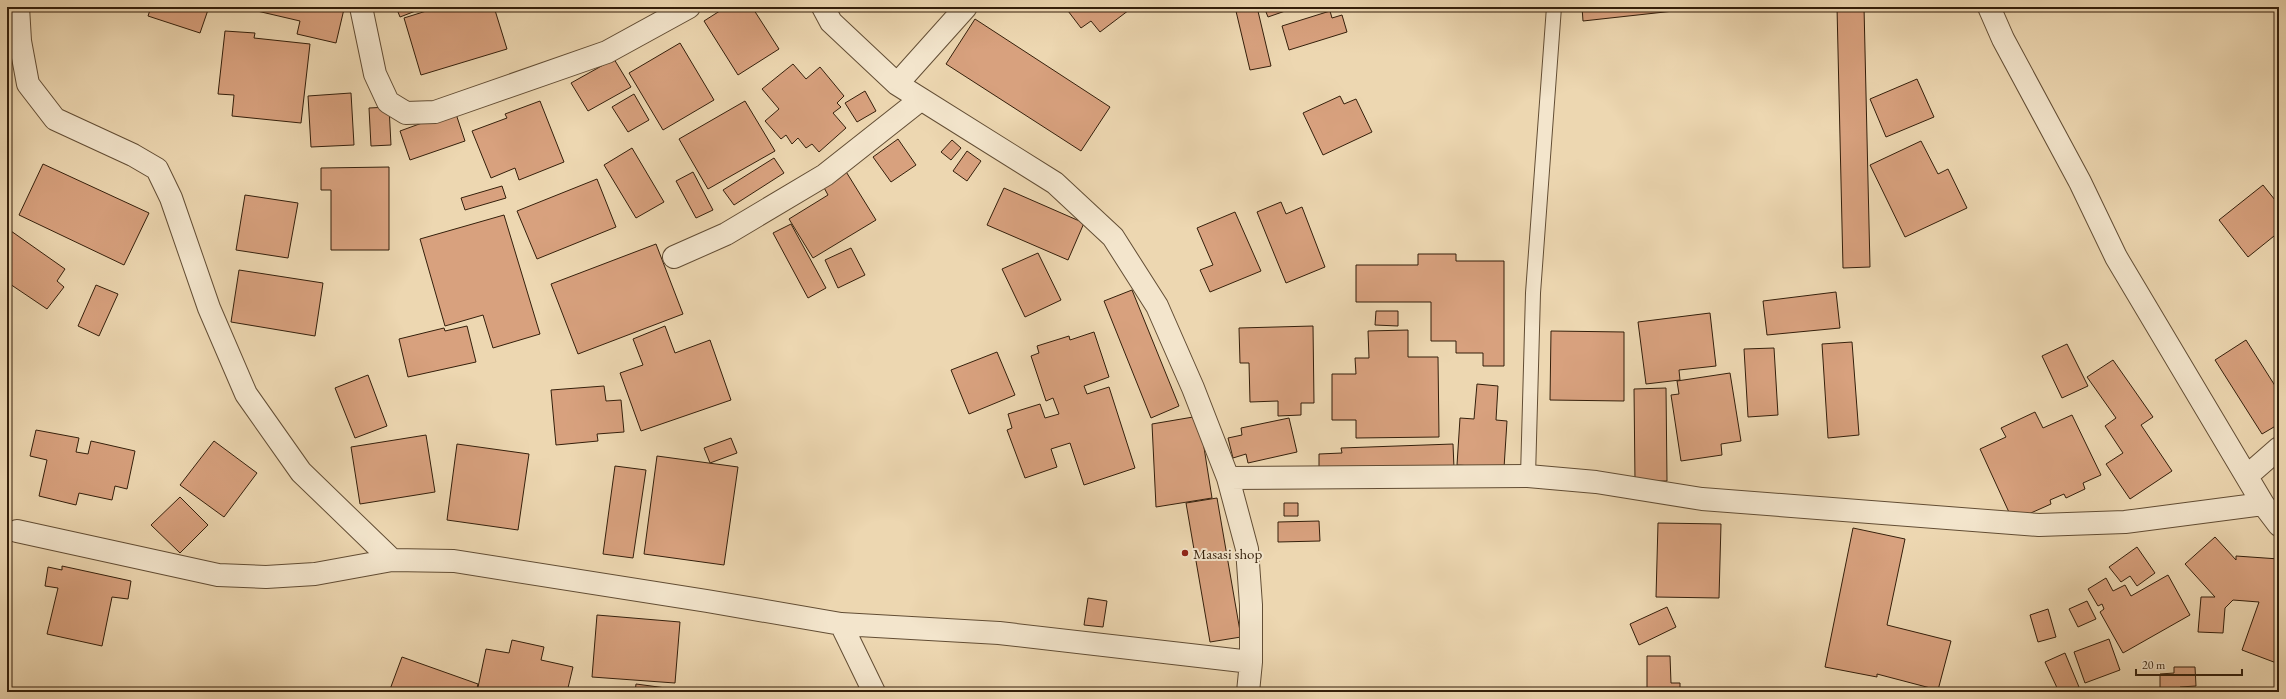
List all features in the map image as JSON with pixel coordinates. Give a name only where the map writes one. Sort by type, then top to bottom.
[{"type":"street","points":[[18,7],[20,40],[28,84],[55,119],[133,155],[157,169],[171,198],[209,308],[246,394],[301,472],[392,560]]},
{"type":"street","points":[[361,7],[375,74],[388,102],[406,113],[435,112],[606,52],[690,7]]},
{"type":"street","points":[[823,7],[831,22],[897,84],[1054,184],[1112,237],[1157,306],[1193,388],[1228,478],[1247,549],[1251,605],[1251,662],[1248,692]]},
{"type":"street","points":[[897,84],[966,7]]},
{"type":"street","points":[[1989,7],[2003,39],[2080,182],[2116,257],[2263,504],[2279,525]]},
{"type":"street","points":[[674,257],[726,234],[825,175],[920,100]]},
{"type":"street","points":[[2247,476],[2279,448]]},
{"type":"street","points":[[1228,478],[1528,476],[1596,482],[1702,499],[2039,525],[2125,522],[2263,504]]},
{"type":"street","points":[[17,531],[218,575],[266,577],[315,574],[392,560],[454,561],[841,624],[999,633],[1251,662]]},
{"type":"street","points":[[841,624],[874,692]]},
{"type":"lane","points":[[1528,476],[1533,293],[1554,7]]},
{"type":"building","points":[[151,7],[209,7],[200,33],[148,16]]},
{"type":"building","points":[[240,7],[336,7],[344,9],[336,43],[297,34],[300,21]]},
{"type":"building","points":[[396,7],[426,7],[400,17]]},
{"type":"building","points":[[439,7],[494,7],[507,49],[421,75],[404,18]]},
{"type":"building","points":[[726,7],[752,7],[779,49],[738,75],[704,21]]},
{"type":"building","points":[[1065,7],[1133,7],[1100,32],[1091,21],[1081,28]]},
{"type":"building","points":[[1235,7],[1257,7],[1271,66],[1250,70]]},
{"type":"building","points":[[1264,7],[1290,7],[1291,9],[1268,17]]},
{"type":"building","points":[[1582,7],[1710,7],[1583,21]]},
{"type":"building","points":[[1837,7],[1864,7],[1870,267],[1843,268]]},
{"type":"building","points":[[1330,11],[1332,18],[1342,15],[1347,32],[1289,50],[1282,26]]},
{"type":"building","points":[[975,19],[1110,107],[1081,151],[946,64]]},
{"type":"building","points":[[225,31],[255,33],[254,38],[310,44],[301,123],[232,116],[234,95],[218,94]]},
{"type":"building","points":[[680,43],[714,100],[663,130],[629,73]]},
{"type":"building","points":[[614,59],[631,87],[588,111],[571,83]]},
{"type":"building","points":[[793,64],[806,79],[820,67],[844,96],[837,103],[841,107],[833,113],[846,128],[819,152],[812,144],[806,148],[798,138],[792,144],[786,135],[781,139],[765,121],[779,109],[762,89]]},
{"type":"building","points":[[1917,79],[1934,117],[1886,137],[1870,99]]},
{"type":"building","points":[[865,91],[876,111],[857,122],[845,103]]},
{"type":"building","points":[[351,93],[354,145],[311,147],[308,96]]},
{"type":"building","points":[[634,94],[649,120],[628,132],[612,107]]},
{"type":"building","points":[[1340,96],[1344,104],[1356,99],[1372,132],[1323,155],[1303,113]]},
{"type":"building","points":[[540,101],[564,162],[519,180],[515,168],[491,178],[472,131],[507,118],[505,114]]},
{"type":"building","points":[[745,101],[775,151],[708,189],[679,139]]},
{"type":"building","points":[[389,107],[391,145],[371,146],[369,108]]},
{"type":"building","points":[[455,111],[465,141],[410,160],[400,131]]},
{"type":"building","points":[[898,139],[916,165],[891,182],[873,157]]},
{"type":"building","points":[[952,140],[961,148],[951,160],[941,152]]},
{"type":"building","points":[[1921,141],[1938,174],[1948,169],[1967,208],[1905,237],[1870,165]]},
{"type":"building","points":[[632,148],[664,202],[636,218],[604,165]]},
{"type":"building","points":[[967,151],[981,161],[967,181],[953,171]]},
{"type":"building","points":[[774,158],[784,173],[734,205],[723,190]]},
{"type":"building","points":[[43,164],[149,213],[124,265],[19,215]]},
{"type":"building","points":[[389,167],[389,250],[331,250],[331,190],[321,190],[321,168]]},
{"type":"building","points":[[845,170],[876,220],[813,258],[789,219],[828,195],[822,184]]},
{"type":"building","points":[[693,172],[713,210],[696,218],[676,181]]},
{"type":"building","points":[[597,179],[616,227],[537,259],[517,211]]},
{"type":"building","points":[[2263,185],[2279,205],[2279,232],[2248,257],[2219,220]]},
{"type":"building","points":[[502,186],[506,198],[465,210],[461,198]]},
{"type":"building","points":[[1004,188],[1084,223],[1068,260],[987,225]]},
{"type":"building","points":[[245,195],[298,203],[288,258],[236,250]]},
{"type":"building","points":[[1281,202],[1286,214],[1302,207],[1325,267],[1286,283],[1257,212]]},
{"type":"building","points":[[1235,212],[1261,271],[1210,292],[1200,270],[1213,265],[1197,228]]},
{"type":"building","points":[[504,215],[540,334],[493,348],[483,315],[445,326],[420,239]]},
{"type":"building","points":[[791,224],[826,288],[808,298],[773,233]]},
{"type":"building","points":[[11,231],[65,269],[57,281],[64,287],[47,309],[7,282],[7,237]]},
{"type":"building","points":[[656,244],[683,314],[578,354],[551,284]]},
{"type":"building","points":[[851,248],[865,275],[838,288],[825,260]]},
{"type":"building","points":[[1038,253],[1061,300],[1025,317],[1002,269]]},
{"type":"building","points":[[1418,254],[1456,254],[1456,261],[1504,261],[1504,366],[1483,366],[1483,353],[1456,353],[1456,341],[1431,341],[1431,302],[1356,302],[1356,265],[1418,265]]},
{"type":"building","points":[[239,270],[323,283],[315,336],[231,322]]},
{"type":"building","points":[[96,285],[118,294],[99,336],[78,326]]},
{"type":"building","points":[[1132,290],[1179,406],[1151,418],[1104,301]]},
{"type":"building","points":[[1836,292],[1840,328],[1767,335],[1763,301]]},
{"type":"building","points":[[1376,311],[1398,311],[1398,326],[1375,325]]},
{"type":"building","points":[[1710,313],[1716,366],[1679,370],[1680,380],[1646,384],[1638,322]]},
{"type":"building","points":[[467,326],[476,362],[408,377],[399,339],[444,328],[445,331]]},
{"type":"building","points":[[665,326],[675,353],[710,340],[731,400],[641,431],[620,373],[643,365],[633,339]]},
{"type":"building","points":[[1313,326],[1314,403],[1301,403],[1301,415],[1278,416],[1278,401],[1250,402],[1249,363],[1240,363],[1239,328]]},
{"type":"building","points":[[1408,330],[1408,357],[1438,357],[1439,437],[1356,438],[1356,420],[1332,420],[1332,374],[1356,374],[1355,358],[1369,358],[1368,331]]},
{"type":"building","points":[[1551,331],[1624,332],[1624,401],[1550,400]]},
{"type":"building","points":[[1094,332],[1109,377],[1084,386],[1087,394],[1109,387],[1135,468],[1084,485],[1070,443],[1051,449],[1057,467],[1025,478],[1007,430],[1012,428],[1008,414],[1040,404],[1045,418],[1059,414],[1053,398],[1046,401],[1031,356],[1039,353],[1037,346],[1069,336],[1070,340]]},
{"type":"building","points":[[2246,340],[2279,392],[2279,424],[2262,434],[2215,360]]},
{"type":"building","points":[[1852,342],[1859,435],[1828,438],[1822,344]]},
{"type":"building","points":[[2067,344],[2088,386],[2062,398],[2042,356]]},
{"type":"building","points":[[1774,348],[1778,415],[1748,417],[1744,349]]},
{"type":"building","points":[[997,352],[1015,395],[969,414],[951,370]]},
{"type":"building","points":[[2113,360],[2153,417],[2141,425],[2172,471],[2130,499],[2106,464],[2123,453],[2105,426],[2116,418],[2087,377]]},
{"type":"building","points":[[1730,373],[1741,441],[1721,444],[1722,455],[1681,461],[1671,395],[1679,394],[1677,381]]},
{"type":"building","points":[[368,375],[387,426],[355,438],[335,388]]},
{"type":"building","points":[[1477,384],[1498,386],[1496,420],[1507,421],[1504,468],[1457,465],[1460,418],[1474,419]]},
{"type":"building","points":[[604,386],[606,401],[621,400],[624,432],[597,434],[598,441],[556,445],[551,390]]},
{"type":"building","points":[[1666,388],[1667,481],[1635,481],[1634,389]]},
{"type":"building","points":[[2035,412],[2043,428],[2072,415],[2101,475],[2083,483],[2085,489],[2066,498],[2064,494],[2050,500],[2051,504],[2013,521],[1980,449],[2006,437],[2001,428]]},
{"type":"building","points":[[1199,416],[1212,498],[1156,507],[1152,424]]},
{"type":"building","points":[[1289,418],[1297,452],[1248,463],[1246,454],[1233,458],[1228,438],[1242,435],[1241,428]]},
{"type":"building","points":[[36,430],[79,438],[76,452],[88,454],[91,441],[135,451],[127,489],[115,486],[112,500],[79,493],[76,505],[39,496],[47,460],[30,456]]},
{"type":"building","points":[[426,435],[435,492],[360,504],[351,447]]},
{"type":"building","points":[[731,438],[737,453],[710,463],[704,448]]},
{"type":"building","points":[[214,441],[257,473],[224,517],[180,485]]},
{"type":"building","points":[[457,444],[529,454],[518,530],[447,520]]},
{"type":"building","points":[[1453,444],[1454,468],[1319,473],[1319,454],[1342,453],[1341,448]]},
{"type":"building","points":[[657,456],[738,467],[724,565],[644,554]]},
{"type":"building","points":[[615,466],[646,470],[633,558],[603,554]]},
{"type":"building","points":[[180,497],[208,525],[180,553],[151,525]]},
{"type":"building","points":[[1217,498],[1241,637],[1210,642],[1186,503]]},
{"type":"building","points":[[1284,503],[1298,503],[1298,516],[1284,516]]},
{"type":"building","points":[[1319,521],[1320,541],[1278,542],[1278,522]]},
{"type":"building","points":[[1658,523],[1721,524],[1719,598],[1656,597]]},
{"type":"building","points":[[1853,528],[1905,539],[1887,625],[1951,641],[1938,690],[1877,674],[1877,677],[1825,667]]},
{"type":"building","points":[[2215,537],[2236,560],[2236,556],[2279,559],[2279,664],[2242,650],[2259,602],[2233,600],[2225,608],[2223,633],[2198,632],[2201,597],[2215,597],[2185,564]]},
{"type":"building","points":[[2137,547],[2155,573],[2137,586],[2130,576],[2121,582],[2109,567]]},
{"type":"building","points":[[62,566],[131,581],[128,599],[112,597],[102,646],[47,634],[58,588],[45,586],[48,567],[62,570]]},
{"type":"building","points":[[2168,575],[2190,615],[2123,653],[2100,612],[2104,609],[2102,604],[2098,606],[2088,589],[2106,578],[2113,591],[2125,585],[2131,596]]},
{"type":"building","points":[[1088,598],[1107,601],[1103,627],[1084,625]]},
{"type":"building","points":[[2087,601],[2096,619],[2078,627],[2069,609]]},
{"type":"building","points":[[1667,607],[1676,627],[1639,645],[1630,624]]},
{"type":"building","points":[[2048,609],[2056,637],[2038,642],[2030,615]]},
{"type":"building","points":[[597,615],[680,622],[675,683],[592,677]]},
{"type":"building","points":[[2109,639],[2120,670],[2085,683],[2074,652]]},
{"type":"building","points":[[512,640],[544,647],[541,660],[573,667],[567,692],[477,692],[486,649],[509,653]]},
{"type":"building","points":[[2065,653],[2079,687],[2067,692],[2059,692],[2045,662]]},
{"type":"building","points":[[1647,656],[1670,656],[1671,683],[1680,683],[1680,692],[1647,692]]},
{"type":"building","points":[[402,657],[478,684],[476,692],[389,692]]},
{"type":"building","points":[[2174,667],[2195,667],[2196,686],[2180,687],[2180,692],[2160,692],[2160,674],[2174,673]]},
{"type":"building","points":[[636,684],[666,688],[665,692],[635,692]]},
{"type":"place","name":"Masasi shop","points":[[1185,553]]}]
